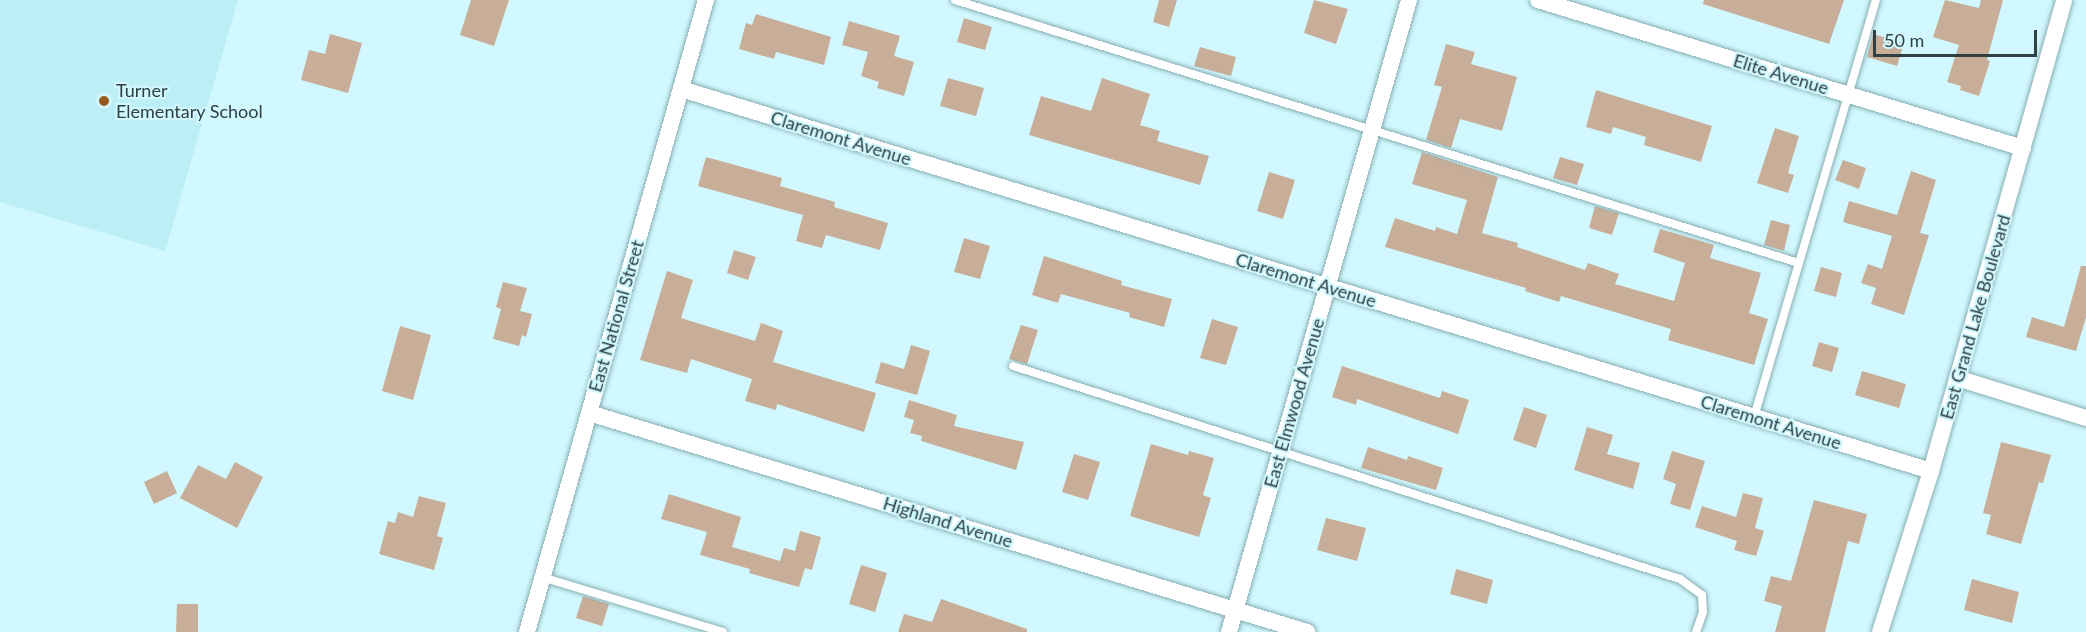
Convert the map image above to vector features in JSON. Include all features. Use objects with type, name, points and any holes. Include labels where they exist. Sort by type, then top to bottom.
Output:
[{"type":"street","name":"East National Street","points":[[527,632],[706,0]]},
{"type":"street","name":"East Elmwood Avenue","points":[[1229,632],[1409,0]]},
{"type":"street","name":"Elite Avenue","points":[[1539,0],[2023,148]]},
{"type":"street","name":"East Grand Lake Boulevard","points":[[1880,632],[1931,471],[2064,0]]},
{"type":"street","name":"Claremont Avenue","points":[[681,90],[1931,471]]},
{"type":"street","points":[[1957,378],[2086,418]]},
{"type":"street","name":"Highland Avenue","points":[[589,413],[1307,632]]},
{"type":"lane","points":[[955,0],[1799,263]]},
{"type":"lane","points":[[1754,417],[1876,0]]},
{"type":"lane","points":[[1013,366],[1680,579],[1702,595],[1703,612],[1696,632]]},
{"type":"lane","points":[[542,577],[723,632]]},
{"type":"shaded area","name":"Turner Elementary School","points":[[0,0],[238,0],[165,251],[0,202]]},
{"type":"building","points":[[471,0],[509,0],[494,46],[460,35]]},
{"type":"building","points":[[1159,0],[1177,0],[1169,27],[1153,22]]},
{"type":"building","points":[[1314,0],[1348,9],[1336,44],[1304,33]]},
{"type":"building","points":[[1704,0],[1844,0],[1829,44],[1703,4]]},
{"type":"building","points":[[1945,0],[1979,8],[1981,0],[2003,0],[1987,60],[1990,61],[1979,96],[1960,90],[1961,86],[1947,82],[1959,45],[1933,37]]},
{"type":"building","points":[[756,14],[831,37],[824,65],[776,52],[774,59],[739,49],[746,23],[752,25]]},
{"type":"building","points":[[964,18],[992,27],[985,50],[957,42]]},
{"type":"building","points":[[849,21],[900,36],[894,56],[914,62],[904,96],[877,88],[879,82],[861,76],[868,52],[842,45]]},
{"type":"building","points":[[330,34],[362,43],[348,93],[301,80],[309,50],[325,54]]},
{"type":"building","points":[[1873,34],[1904,43],[1897,66],[1867,57]]},
{"type":"building","points":[[1446,44],[1475,52],[1471,64],[1517,77],[1502,131],[1460,119],[1451,148],[1426,140],[1442,87],[1434,85]]},
{"type":"building","points":[[1200,47],[1236,57],[1231,76],[1194,66]]},
{"type":"building","points":[[948,78],[984,88],[976,116],[940,106]]},
{"type":"building","points":[[1102,78],[1150,94],[1140,125],[1160,131],[1157,141],[1209,156],[1200,185],[1029,135],[1041,96],[1091,111]]},
{"type":"building","points":[[1596,90],[1712,126],[1701,162],[1644,145],[1646,137],[1613,127],[1611,134],[1586,127]]},
{"type":"building","points":[[1775,128],[1799,136],[1788,173],[1794,175],[1788,193],[1757,183]]},
{"type":"building","points":[[1422,152],[1498,177],[1482,233],[1518,243],[1517,247],[1585,270],[1588,263],[1619,274],[1615,284],[1674,301],[1685,263],[1653,252],[1660,229],[1714,245],[1710,258],[1761,273],[1749,313],[1768,319],[1754,365],[1668,340],[1671,329],[1561,296],[1559,302],[1525,291],[1526,288],[1385,247],[1395,218],[1435,231],[1436,227],[1457,234],[1467,200],[1412,184]]},
{"type":"building","points":[[706,157],[782,178],[780,186],[835,202],[834,207],[888,223],[880,250],[826,235],[822,248],[796,241],[803,215],[698,186]]},
{"type":"building","points":[[1560,157],[1584,164],[1577,185],[1553,178]]},
{"type":"building","points":[[1843,160],[1866,168],[1859,189],[1835,180]]},
{"type":"building","points":[[1911,171],[1936,180],[1920,233],[1929,235],[1904,315],[1871,304],[1876,288],[1861,283],[1868,264],[1882,269],[1892,236],[1843,222],[1849,201],[1897,215]]},
{"type":"building","points":[[1269,172],[1295,180],[1283,219],[1257,211]]},
{"type":"building","points":[[1595,206],[1619,213],[1612,235],[1589,228]]},
{"type":"building","points":[[1771,220],[1790,225],[1784,251],[1764,245]]},
{"type":"building","points":[[964,238],[990,246],[980,279],[954,272]]},
{"type":"building","points":[[734,250],[756,257],[748,280],[727,273]]},
{"type":"building","points":[[1044,256],[1122,281],[1121,285],[1172,299],[1164,327],[1129,317],[1130,313],[1061,294],[1058,303],[1032,295]]},
{"type":"building","points":[[2081,266],[2086,266],[2086,317],[2076,351],[2026,337],[2032,317],[2064,327]]},
{"type":"building","points":[[1821,267],[1842,273],[1836,297],[1814,291]]},
{"type":"building","points":[[667,271],[693,280],[681,318],[755,341],[761,323],[783,331],[773,362],[876,393],[864,432],[777,404],[776,410],[745,401],[752,379],[691,359],[687,373],[640,360]]},
{"type":"building","points":[[503,282],[527,288],[520,311],[532,314],[526,337],[522,335],[519,346],[493,339],[501,309],[496,307]]},
{"type":"building","points":[[1212,319],[1238,327],[1226,365],[1200,358]]},
{"type":"building","points":[[1021,325],[1038,330],[1027,364],[1009,359]]},
{"type":"building","points":[[400,326],[431,335],[413,400],[382,391]]},
{"type":"building","points":[[1819,342],[1839,348],[1832,372],[1812,366]]},
{"type":"building","points":[[911,345],[930,351],[917,395],[875,383],[881,362],[904,369]]},
{"type":"building","points":[[1342,366],[1440,398],[1442,391],[1469,400],[1458,434],[1357,399],[1356,405],[1332,397]]},
{"type":"building","points":[[1862,371],[1906,384],[1899,408],[1855,395]]},
{"type":"building","points":[[909,400],[957,415],[954,426],[1024,442],[1016,470],[921,441],[922,436],[910,433],[914,420],[904,417]]},
{"type":"building","points":[[1524,407],[1547,415],[1536,448],[1513,440]]},
{"type":"building","points":[[1587,427],[1613,435],[1607,454],[1640,463],[1633,489],[1574,470]]},
{"type":"building","points":[[2001,442],[2051,455],[2043,483],[2039,482],[2021,544],[1986,534],[1991,515],[1983,513]]},
{"type":"building","points":[[1151,444],[1188,455],[1189,451],[1214,458],[1203,495],[1211,498],[1199,537],[1130,516]]},
{"type":"building","points":[[1368,447],[1407,460],[1408,456],[1443,468],[1436,490],[1361,468]]},
{"type":"building","points":[[1672,451],[1705,461],[1690,510],[1670,504],[1676,484],[1663,479]]},
{"type":"building","points":[[1074,454],[1100,462],[1088,500],[1062,492]]},
{"type":"building","points":[[235,462],[263,477],[237,528],[180,498],[198,465],[226,479]]},
{"type":"building","points":[[167,471],[177,493],[154,504],[144,482]]},
{"type":"building","points":[[1743,493],[1763,498],[1755,528],[1764,531],[1756,556],[1734,550],[1737,541],[1695,527],[1702,506],[1736,517]]},
{"type":"building","points":[[669,494],[741,517],[732,547],[780,561],[784,548],[795,551],[800,531],[821,537],[812,570],[805,568],[799,587],[749,573],[750,569],[700,555],[707,532],[661,519]]},
{"type":"building","points":[[419,496],[446,503],[437,536],[443,538],[434,570],[379,554],[388,521],[395,523],[398,512],[413,517]]},
{"type":"building","points":[[1814,500],[1867,514],[1859,544],[1848,541],[1825,632],[1775,632],[1782,606],[1764,601],[1771,576],[1791,581]]},
{"type":"building","points":[[1326,518],[1366,528],[1357,561],[1317,550]]},
{"type":"building","points":[[861,565],[887,573],[875,612],[849,604]]},
{"type":"building","points":[[1456,569],[1493,580],[1487,604],[1450,594]]},
{"type":"building","points":[[1972,579],[2019,592],[2012,623],[1964,610]]},
{"type":"building","points":[[583,596],[609,604],[602,626],[576,618]]},
{"type":"building","points":[[941,599],[1027,629],[1027,632],[898,632],[904,614],[932,622]]},
{"type":"building","points":[[177,604],[198,604],[198,632],[176,632]]},
{"type":"place","name":"Turner Elementary School","points":[[104,101]]}]
